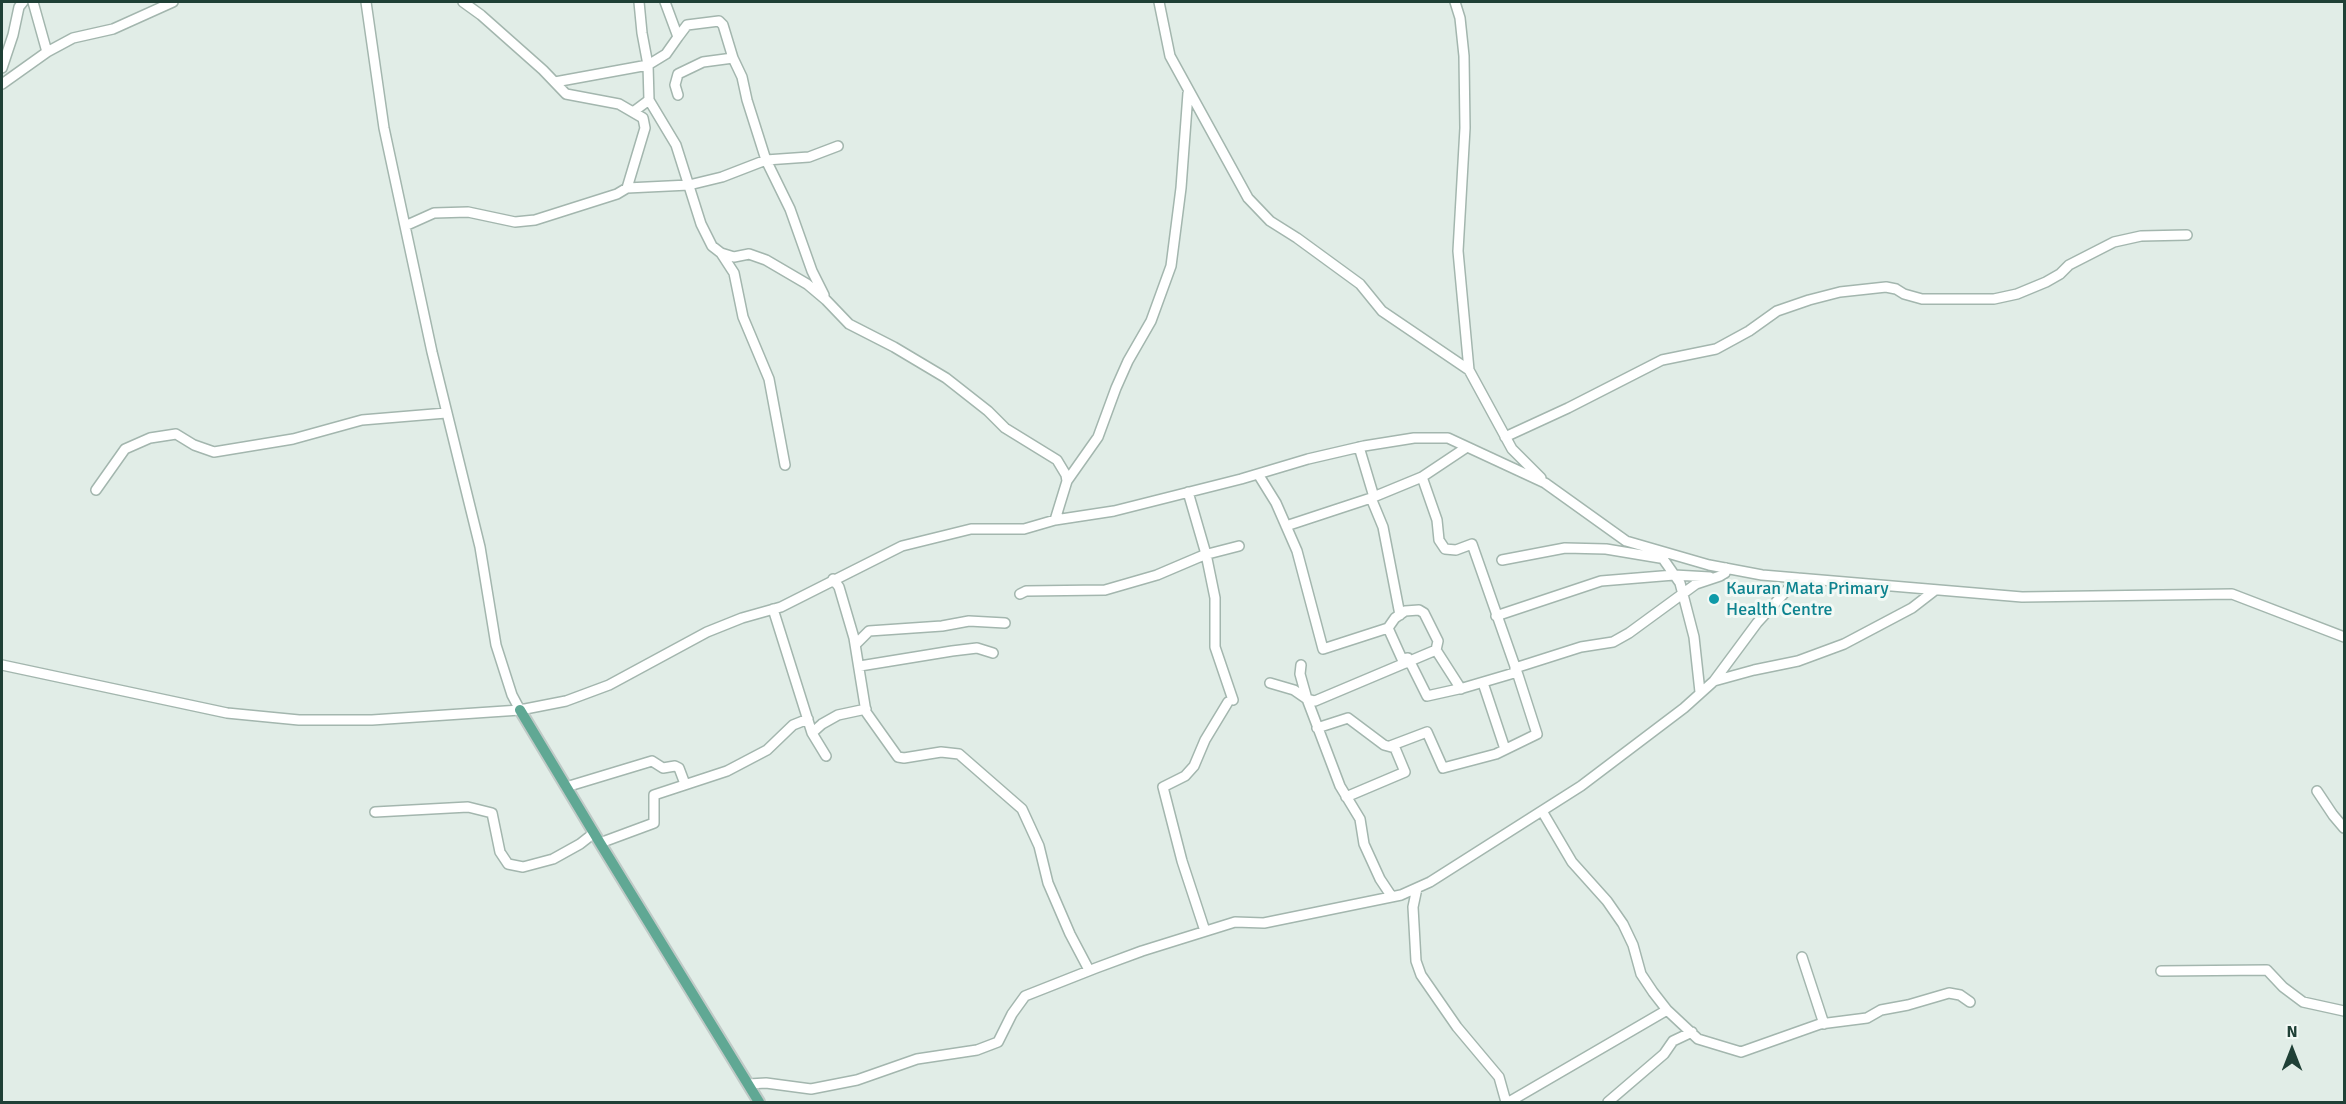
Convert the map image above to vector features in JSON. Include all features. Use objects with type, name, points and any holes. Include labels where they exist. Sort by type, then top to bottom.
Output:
[{"type":"main road","points":[[520,710],[759,1102]]},
{"type":"street","points":[[2,68],[13,34],[18,7],[23,2]]},
{"type":"street","points":[[33,2],[47,52]]},
{"type":"street","points":[[2,84],[47,52],[73,38],[113,29],[173,2]]},
{"type":"street","points":[[366,2],[384,128],[446,413],[480,548],[496,645],[512,695],[520,710]]},
{"type":"street","points":[[463,2],[481,15],[566,94],[619,104],[643,118],[645,128],[627,188]]},
{"type":"street","points":[[639,2],[648,65],[650,100],[676,145],[701,224],[712,246],[721,254],[734,273],[743,316],[769,379],[785,465]]},
{"type":"street","points":[[665,2],[678,37]]},
{"type":"street","points":[[1159,2],[1170,56],[1248,198],[1270,221],[1360,284],[1382,311],[1468,370]]},
{"type":"street","points":[[1455,2],[1460,18],[1464,56],[1465,128],[1458,252],[1468,370],[1512,449],[1545,483],[1626,542],[1661,555],[1683,593],[1694,637],[1700,692]]},
{"type":"street","points":[[555,82],[648,65],[666,54],[687,25],[718,21],[723,25],[742,77],[766,160],[790,209],[812,271],[826,300]]},
{"type":"street","points":[[678,95],[675,85],[678,74],[703,62],[734,58]]},
{"type":"street","points":[[1055,520],[1067,481],[1098,437],[1116,388],[1128,361],[1151,321],[1172,266],[1189,90]]},
{"type":"street","points":[[633,112],[650,100]]},
{"type":"street","points":[[405,226],[434,213],[468,212],[515,222],[535,220],[618,194],[627,188],[689,184],[722,177],[766,160],[809,157],[838,146]]},
{"type":"street","points":[[1505,437],[1662,360],[1716,349],[1749,331],[1777,311],[1809,300],[1840,292],[1886,287],[1896,288],[1904,294],[1922,299],[1994,299],[2017,294],[2046,282],[2061,274],[2069,265],[2114,242],[2141,236],[2187,235]]},
{"type":"street","points":[[721,254],[734,257],[749,254],[766,260],[807,284],[849,324],[946,378],[988,411],[1005,428],[1047,453],[1062,467],[1067,481]]},
{"type":"street","points":[[96,490],[125,449],[150,438],[176,434],[194,445],[214,452],[293,440],[362,420],[446,413]]},
{"type":"street","points":[[2,665],[227,712],[299,720],[372,720],[520,710],[566,701],[609,685],[707,632],[773,609],[902,546],[941,535],[971,529],[1024,529],[1055,520],[1114,511],[1308,459],[1359,447],[1414,438],[1448,438],[1545,483]]},
{"type":"street","points":[[1359,447],[1372,498],[1383,527],[1400,615]]},
{"type":"street","points":[[1286,526],[1372,498],[1422,477],[1467,447]]},
{"type":"street","points":[[1258,474],[1276,503],[1297,551],[1323,649],[1388,628],[1406,611],[1419,610],[1424,613],[1438,641],[1436,650],[1461,689]]},
{"type":"street","points":[[1390,746],[1427,732],[1443,768],[1496,754],[1537,734],[1472,544],[1456,550],[1445,549],[1439,540],[1437,520],[1422,477]]},
{"type":"street","points":[[1188,492],[1206,554],[1215,598],[1215,646],[1230,701],[1205,740],[1194,766],[1185,776],[1163,787],[1182,861],[1205,931]]},
{"type":"street","points":[[1020,594],[1026,591],[1105,590],[1157,575],[1206,554],[1239,546]]},
{"type":"street","points":[[1502,560],[1565,548],[1606,549],[1661,555],[1762,575],[1934,591],[2022,597],[2232,594],[2344,637]]},
{"type":"street","points":[[1388,628],[1402,659],[1410,660],[1427,696],[1483,683],[1581,647],[1613,642],[1696,584],[1725,573],[1726,568]]},
{"type":"street","points":[[1496,616],[1601,581],[1674,575],[1715,578]]},
{"type":"street","points":[[749,1084],[766,1083],[811,1089],[857,1080],[917,1059],[978,1050],[998,1042],[1012,1014],[1025,996],[1089,970],[1235,922],[1264,923],[1392,897],[1417,888],[1581,786],[1684,708],[1714,681],[1757,623],[1798,578]]},
{"type":"street","points":[[833,579],[839,587],[856,644],[866,712],[898,757],[940,752],[959,754],[1022,809],[1039,846],[1048,883],[1070,934],[1089,970]]},
{"type":"street","points":[[1714,681],[1798,661],[1844,644],[1912,608],[1934,591]]},
{"type":"street","points":[[773,609],[812,733],[826,756]]},
{"type":"street","points":[[856,644],[869,631],[942,626],[969,621],[1005,623]]},
{"type":"street","points":[[860,666],[977,648],[993,653]]},
{"type":"street","points":[[1270,683],[1294,690],[1307,699],[1315,701],[1436,650]]},
{"type":"street","points":[[1301,665],[1300,674],[1317,728],[1346,797],[1360,819],[1364,844],[1376,871],[1392,897]]},
{"type":"street","points":[[1483,683],[1505,749]]},
{"type":"street","points":[[812,733],[838,715],[866,709]]},
{"type":"street","points":[[1317,728],[1348,718],[1383,745],[1395,748],[1405,772],[1346,797]]},
{"type":"street","points":[[375,812],[468,807],[492,813],[500,852],[508,864],[523,867],[553,859],[580,844],[597,838],[654,823],[654,795],[728,771],[767,750],[793,725],[808,719]]},
{"type":"street","points":[[566,787],[652,761],[663,768],[675,766],[679,768],[685,784]]},
{"type":"street","points":[[2317,791],[2344,828]]},
{"type":"street","points":[[1542,812],[1572,862],[1607,901],[1623,924],[1633,945],[1641,974],[1667,1010],[1698,1039],[1740,1052],[1824,1024],[1867,1018],[1881,1010],[1948,993],[1960,995],[1970,1002]]},
{"type":"street","points":[[1417,888],[1413,907],[1416,961],[1421,975],[1457,1027],[1499,1077],[1508,1102],[1667,1010]]},
{"type":"street","points":[[1802,957],[1824,1024]]},
{"type":"street","points":[[2161,971],[2267,970],[2283,987],[2303,1002],[2344,1011]]},
{"type":"street","points":[[1608,1102],[1664,1054],[1673,1041],[1692,1032]]},
{"type":"place","name":"Kauran Mata Primary Health Centre","points":[[1714,599]]}]
